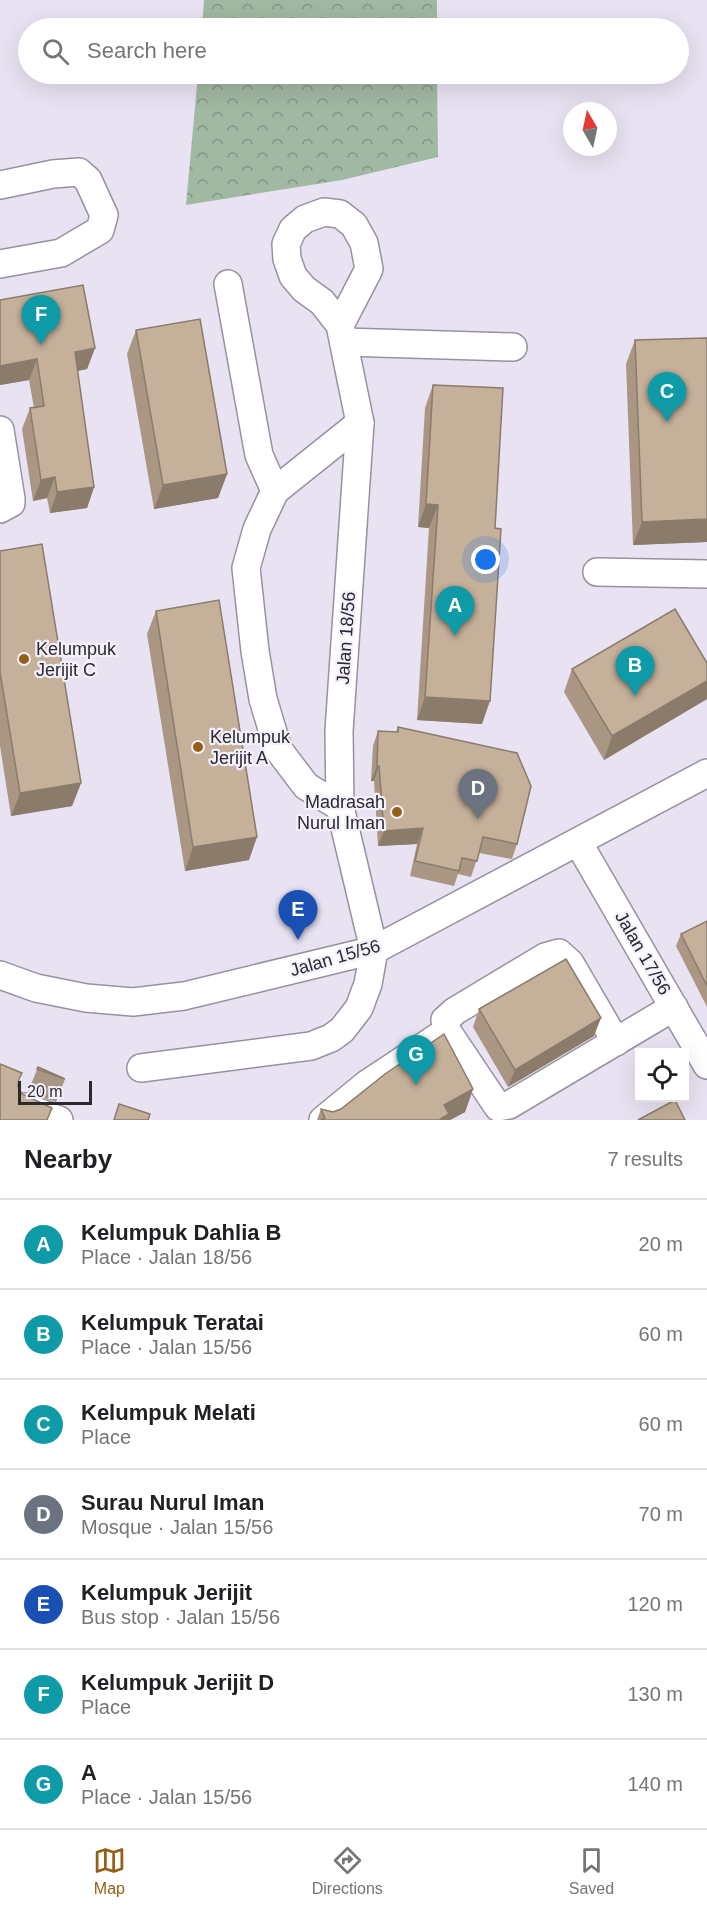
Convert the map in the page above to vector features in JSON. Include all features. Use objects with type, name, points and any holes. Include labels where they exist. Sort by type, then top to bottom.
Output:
[{"type":"street","points":[[0,185],[53,174],[79,172],[88,180],[104,215],[100,230],[61,253],[0,264]]},
{"type":"street","points":[[228,284],[259,455],[275,491]]},
{"type":"street","name":"Jalan 18/56","points":[[374,950],[340,807],[339,731],[360,423],[342,334],[513,347]]},
{"type":"street","points":[[340,807],[306,786],[278,749],[263,699],[246,568],[257,529],[275,491],[360,423]]},
{"type":"street","points":[[0,430],[11,499],[11,503],[0,509]]},
{"type":"street","points":[[597,572],[707,574]]},
{"type":"street","name":"Jalan 15/56","points":[[0,975],[36,988],[76,996],[133,1002],[183,996],[374,950],[707,773]]},
{"type":"street","name":"Jalan 17/56","points":[[578,842],[707,1065]]},
{"type":"street","points":[[141,1068],[311,1046],[331,1038],[342,1030],[359,1008],[368,984],[374,950]]},
{"type":"street","points":[[616,1042],[570,963],[559,953],[545,957],[455,1011],[445,1020],[447,1031],[498,1107],[509,1105],[616,1042],[674,1007]]},
{"type":"street","points":[[322,1120],[367,1084],[447,1031]]},
{"type":"street","points":[[25,1107],[59,1120]]},
{"type":"green space","points":[[204,0],[437,0],[437,18],[203,18]]},
{"type":"green space","points":[[197,84],[437,84],[438,157],[342,180],[186,205]]},
{"type":"building","points":[[83,285],[95,348],[75,352],[94,487],[57,492],[55,477],[41,480],[30,408],[44,406],[37,359],[0,366],[0,300]]},
{"type":"building","points":[[200,319],[227,474],[163,485],[136,330]]},
{"type":"building","points":[[707,338],[707,519],[642,522],[635,340]]},
{"type":"building","points":[[433,385],[503,388],[495,528],[501,529],[490,701],[425,697],[438,505],[426,504]]},
{"type":"building","name":"Kelumpuk Jerijit C","points":[[42,544],[81,783],[20,793],[0,672],[0,551]]},
{"type":"building","name":"Kelumpuk Jerijit A","points":[[219,600],[257,837],[193,847],[156,611]]},
{"type":"building","points":[[675,609],[707,663],[707,681],[612,736],[572,669]]},
{"type":"building","points":[[398,727],[517,753],[531,786],[517,844],[483,837],[477,861],[462,858],[459,871],[415,861],[423,828],[384,831],[379,766],[377,766],[378,731],[398,732]]},
{"type":"building","points":[[707,921],[707,986],[681,934]]},
{"type":"building","points":[[566,959],[601,1018],[515,1070],[479,1009]]},
{"type":"building","points":[[444,1034],[473,1089],[444,1105],[449,1114],[439,1120],[321,1120],[325,1118],[321,1109],[333,1112],[341,1109],[385,1074]]},
{"type":"building","points":[[0,1064],[22,1073],[18,1086],[22,1094],[52,1108],[47,1120],[0,1120]]},
{"type":"building","points":[[38,1067],[65,1079],[37,1069]]},
{"type":"building","points":[[671,1102],[676,1102],[685,1120],[638,1120]]},
{"type":"building","points":[[119,1104],[150,1114],[148,1120],[114,1120]]},
{"type":"place","name":"Kelumpuk Jerijit D","points":[[41,345]]},
{"type":"place","name":"Kelumpuk Melati","points":[[667,422]]},
{"type":"place","name":"Kelumpuk Dahlia B","points":[[455,636]]},
{"type":"place","name":"Kelumpuk Jerijit C","points":[[24,659]]},
{"type":"place","name":"Kelumpuk Teratai","points":[[635,696]]},
{"type":"place","name":"Kelumpuk Jerijit A","points":[[198,747]]},
{"type":"place","name":"Madrasah Nurul Iman","points":[[397,812]]},
{"type":"place","name":"Surau Nurul Iman","points":[[478,819]]},
{"type":"place","name":"Kelumpuk Jerijit","points":[[298,940]]},
{"type":"place","name":"A","points":[[416,1085]]}]
